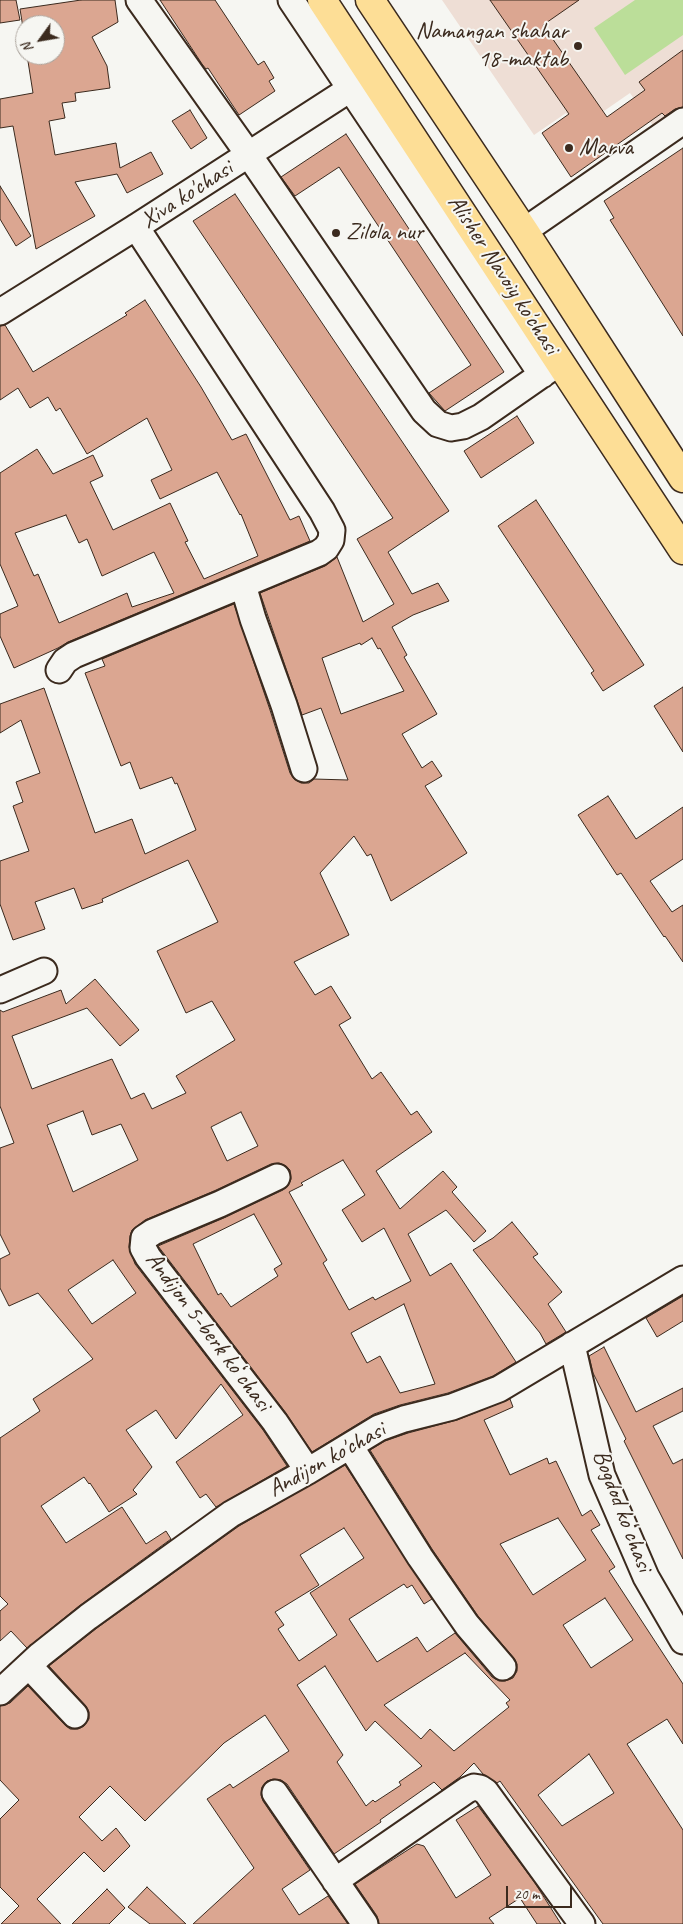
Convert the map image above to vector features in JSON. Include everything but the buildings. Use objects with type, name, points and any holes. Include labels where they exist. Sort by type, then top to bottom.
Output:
[{"type":"main road","name":"Alisher Navoiy ko'chasi","points":[[322,0],[372,75],[551,368],[683,550]]},
{"type":"main road","name":"Alisher Navoiy ko'chasi","points":[[370,0],[524,230],[683,478]]},
{"type":"street","points":[[139,0],[249,155],[424,411],[438,424],[450,428],[462,426],[481,417],[551,368],[350,89],[291,0]]},
{"type":"street","name":"Xiva ko'chasi","points":[[0,312],[372,75]]},
{"type":"street","points":[[524,230],[683,121]]},
{"type":"street","points":[[59,670],[64,660],[74,655],[318,553],[326,548],[331,540],[332,530],[322,511],[136,227]]},
{"type":"street","points":[[243,585],[304,769]]},
{"type":"street","points":[[0,990],[44,972]]},
{"type":"street","name":"Аndijon 5-berk koʻchasi","points":[[277,1177],[220,1204],[153,1232],[144,1238],[144,1248],[148,1258],[275,1422],[308,1471]]},
{"type":"street","name":"Andijon ko'chasi","points":[[0,1692],[28,1666],[88,1617],[192,1540],[231,1514],[308,1471],[379,1428],[404,1419],[452,1407],[499,1389],[683,1279]]},
{"type":"street","name":"Bogdod koʻchasi","points":[[572,1345],[602,1475],[646,1577],[683,1641]]},
{"type":"street","points":[[350,1446],[420,1557],[467,1625],[503,1667]]},
{"type":"street","points":[[28,1666],[76,1715]]},
{"type":"street","points":[[335,1881],[467,1790],[474,1787],[480,1788],[486,1792],[582,1924]]},
{"type":"street","points":[[275,1793],[365,1924]]},
{"type":"shaded area","name":"Namangan shahar 18-maktab","points":[[442,0],[683,0],[683,111],[656,130],[630,93],[578,129],[566,113],[534,135]]},
{"type":"green space","points":[[635,0],[683,0],[683,35],[625,75],[594,28]]},
{"type":"place","name":"Namangan shahar 18-maktab","points":[[578,46]]},
{"type":"place","name":"Marva","points":[[569,148]]},
{"type":"place","name":"Zilola nur","points":[[336,233]]}]
